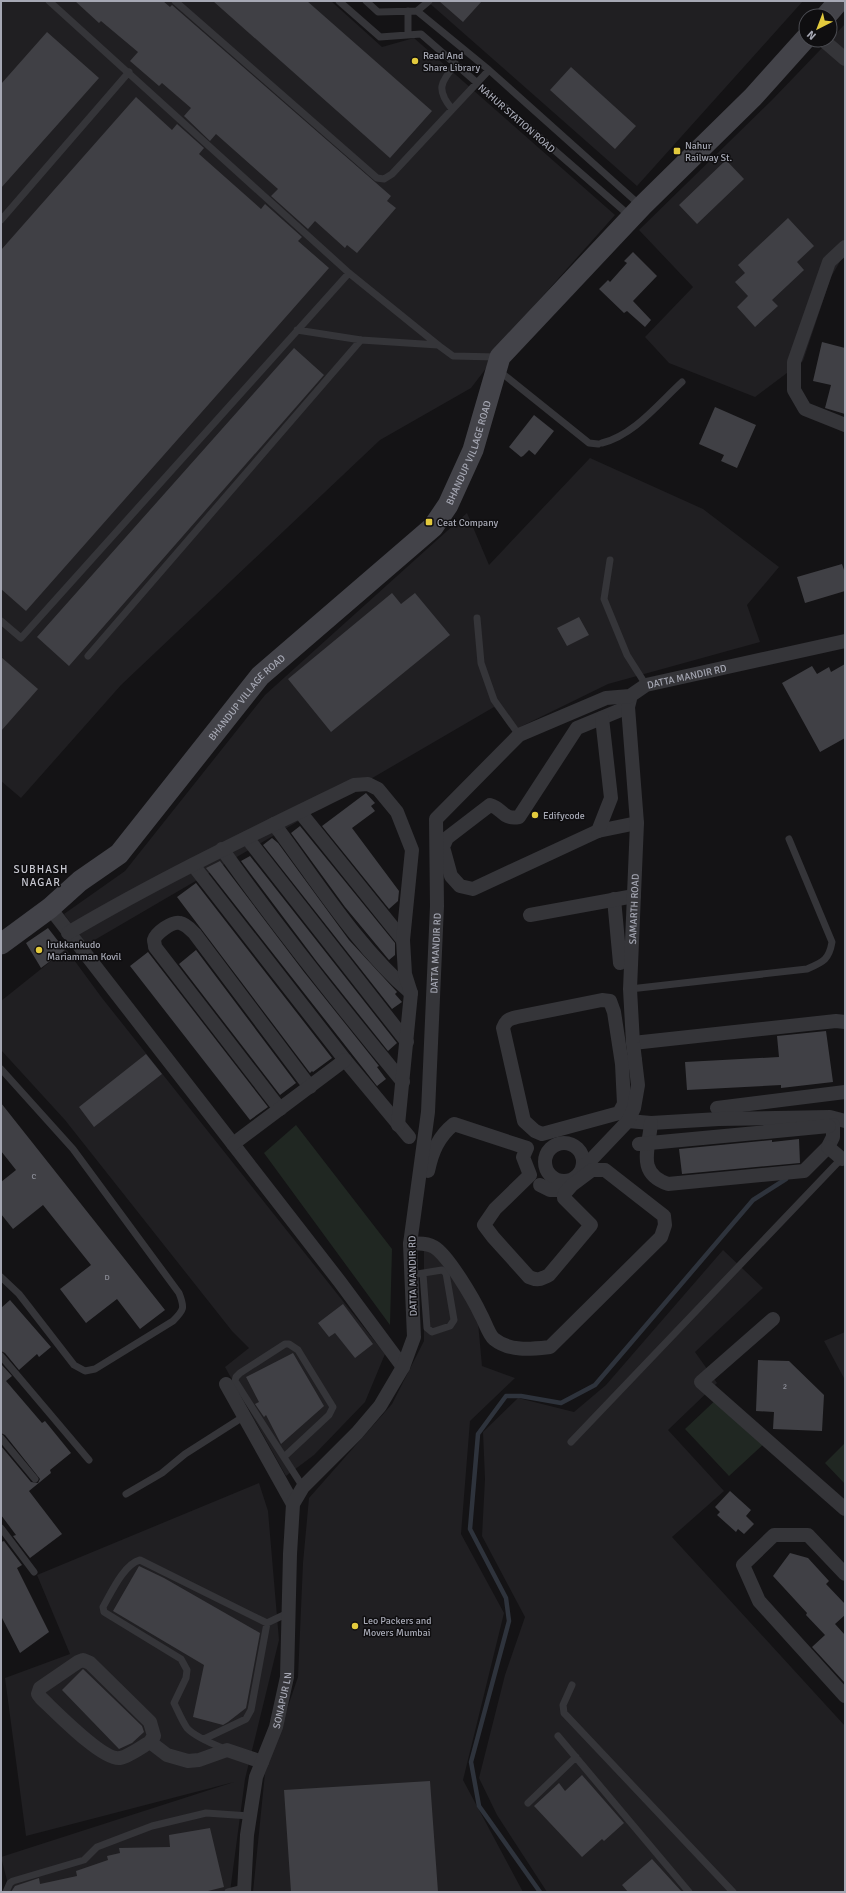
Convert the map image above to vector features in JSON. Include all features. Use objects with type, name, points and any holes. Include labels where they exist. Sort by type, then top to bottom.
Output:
[{"type":"street","name":"BHANDUP VILLAGE ROAD","points":[[1,944],[50,908],[80,881],[119,854],[260,676],[433,527],[448,505],[473,450],[498,363],[636,212],[753,97],[798,47]]},
{"type":"street","points":[[832,48],[845,59]]},
{"type":"street","points":[[845,247],[829,262],[794,362],[794,390],[805,409],[845,425]]},
{"type":"street","name":"DATTA MANDIR RD","points":[[293,1504],[303,1487],[357,1433],[380,1406],[403,1368],[414,1337],[417,1275],[415,1240],[428,1112],[437,906],[436,819],[519,735],[606,698],[629,702],[646,685],[845,641]]},
{"type":"street","points":[[629,702],[602,718],[577,728],[572,732],[519,817],[512,818],[504,816],[497,806],[490,805],[447,838],[443,847],[451,876],[460,886],[473,889],[598,831],[637,823]]},
{"type":"street","name":"SAMARTH ROAD","points":[[628,1121],[634,1108],[638,1085],[629,1062],[633,1043],[625,973],[634,896],[637,823],[629,702]]},
{"type":"street","points":[[598,831],[611,798],[602,718]]},
{"type":"street","points":[[68,933],[122,901],[222,849],[354,786],[368,784],[378,790],[397,812],[412,850],[403,940],[405,974],[411,993],[398,1124]]},
{"type":"street","points":[[300,812],[403,940]]},
{"type":"street","points":[[274,824],[367,948],[389,974],[411,993]]},
{"type":"street","points":[[247,838],[407,1042]]},
{"type":"street","points":[[222,849],[250,888],[349,1016],[403,1082]]},
{"type":"street","points":[[193,865],[345,1060],[410,1137]]},
{"type":"street","points":[[530,915],[634,896]]},
{"type":"street","points":[[614,899],[625,973]]},
{"type":"street","points":[[50,908],[340,1282],[403,1368]]},
{"type":"street","points":[[280,1109],[155,947],[154,940],[158,934],[173,923],[180,923],[188,926],[195,934],[310,1087]]},
{"type":"street","points":[[602,1000],[610,1001],[629,1062],[624,1104],[619,1113],[542,1134],[535,1131],[524,1121],[503,1028],[509,1019],[602,1000]]},
{"type":"street","points":[[633,1043],[836,1020],[845,1022]]},
{"type":"street","points":[[233,1144],[345,1060]]},
{"type":"street","points":[[587,1166],[605,1170],[664,1216],[665,1225],[661,1237],[550,1347],[532,1349],[515,1348],[494,1339],[479,1309],[447,1259],[435,1248],[415,1240],[431,1155],[442,1133],[454,1124],[527,1148],[523,1158],[530,1175],[495,1209],[484,1225],[529,1277],[535,1280],[540,1280],[549,1275],[591,1225],[564,1198],[567,1190],[587,1166],[628,1121],[652,1123],[718,1114],[845,1092]]},
{"type":"street","points":[[718,1114],[830,1117],[842,1121]]},
{"type":"street","points":[[718,1114],[720,1136]]},
{"type":"street","points":[[652,1123],[644,1143],[645,1162],[651,1175],[658,1181],[668,1184],[804,1171],[828,1147],[842,1121]]},
{"type":"street","points":[[644,1143],[720,1136],[842,1121]]},
{"type":"street","points":[[566,1143],[572,1145],[581,1153],[587,1166],[576,1176],[565,1181],[559,1181],[548,1174],[545,1162],[549,1150],[559,1144],[566,1143]]},
{"type":"street","points":[[828,1147],[843,1157]]},
{"type":"street","points":[[524,1160],[545,1162]]},
{"type":"street","points":[[540,1185],[550,1190],[567,1190]]},
{"type":"street","points":[[773,1319],[701,1382],[845,1509]]},
{"type":"street","points":[[226,1384],[243,1417],[293,1504]]},
{"type":"street","name":"SONAPUR LN","points":[[244,1890],[247,1835],[256,1777],[276,1727],[287,1677],[290,1554],[293,1504]]},
{"type":"street","points":[[845,1574],[808,1535],[774,1535],[743,1565],[759,1601],[845,1696]]},
{"type":"street","points":[[83,1660],[90,1663],[150,1722],[154,1736],[150,1742],[120,1758],[103,1754],[41,1698],[38,1694],[40,1688],[78,1662],[83,1660]]},
{"type":"street","points":[[150,1742],[167,1755],[188,1761],[199,1760],[227,1750],[262,1762]]},
{"type":"lane","points":[[49,1],[349,273],[453,356],[498,363],[589,443],[611,441],[628,431],[682,382]]},
{"type":"lane","points":[[174,1],[377,178],[384,179],[392,174],[489,70]]},
{"type":"lane","name":"NAHUR STATION ROAD","points":[[339,1],[380,37],[421,34],[477,83],[636,212]]},
{"type":"lane","points":[[366,1],[378,12],[417,11],[429,1]]},
{"type":"lane","points":[[408,11],[408,35]]},
{"type":"lane","name":"NAHUR STATION ROAD","points":[[417,11],[489,70],[636,212]]},
{"type":"lane","points":[[452,109],[441,93],[442,82],[456,64]]},
{"type":"lane","points":[[1,220],[129,72]]},
{"type":"lane","points":[[1,620],[21,638],[349,273]]},
{"type":"lane","points":[[297,330],[361,340],[438,345]]},
{"type":"lane","points":[[88,656],[361,340]]},
{"type":"lane","points":[[610,560],[604,599],[627,655],[646,685]]},
{"type":"lane","points":[[477,618],[481,663],[494,700],[519,735]]},
{"type":"lane","points":[[625,973],[807,969],[824,961],[830,953],[832,942],[788,839]]},
{"type":"lane","points":[[1,1069],[73,1149],[179,1293],[184,1304],[182,1312],[173,1321],[94,1369],[85,1371],[74,1365],[19,1294],[1,1277]]},
{"type":"lane","points":[[571,1442],[843,1157]]},
{"type":"lane","points":[[442,1270],[446,1274],[454,1320],[450,1326],[432,1332],[427,1328],[417,1275],[442,1270]]},
{"type":"lane","points":[[284,1457],[329,1415],[333,1406],[298,1350],[289,1344],[285,1344],[240,1373],[236,1377],[235,1381],[303,1487]]},
{"type":"lane","points":[[1,1356],[89,1460]]},
{"type":"lane","points":[[126,1494],[162,1474],[185,1454],[243,1417]]},
{"type":"lane","points":[[1,1438],[35,1479]]},
{"type":"lane","points":[[1,1528],[34,1572]]},
{"type":"lane","points":[[227,1750],[204,1739],[188,1729],[174,1703],[186,1678],[187,1670],[181,1659],[107,1615],[104,1612],[103,1607],[128,1568],[134,1562],[140,1560],[267,1623]]},
{"type":"lane","points":[[267,1623],[288,1613]]},
{"type":"lane","points":[[204,1739],[246,1719],[267,1623]]},
{"type":"lane","points":[[572,1684],[563,1705],[564,1713],[733,1892]]},
{"type":"lane","points":[[558,1736],[689,1892]]},
{"type":"lane","points":[[528,1803],[576,1757]]},
{"type":"lane","points":[[6,1892],[10,1883],[13,1881],[84,1860],[97,1847],[152,1826],[206,1813],[250,1816]]},
{"type":"lane","points":[[228,1892],[244,1890]]},
{"type":"shaded area","points":[[1,1],[331,1],[382,47],[414,38],[615,215],[533,307],[471,388],[380,440],[121,685],[21,798],[1,781]]},
{"type":"shaded area","points":[[427,1],[803,1],[637,186]]},
{"type":"shaded area","points":[[845,24],[845,253],[831,277],[803,361],[755,397],[669,363],[645,337],[693,287],[639,230],[772,100],[822,48],[838,48],[838,31]]},
{"type":"shaded area","points":[[590,458],[703,509],[779,567],[747,605],[760,642],[608,684],[514,730],[494,707],[86,945],[64,914],[125,871],[265,695],[467,513],[489,565]]},
{"type":"shaded area","points":[[66,949],[102,998],[385,1354],[365,1402],[314,1455],[286,1476],[225,1367],[249,1348],[232,1331],[65,1120],[1,1050],[1,1001]]},
{"type":"shaded area","points":[[296,1125],[392,1249],[390,1325],[264,1153]]},
{"type":"shaded area","points":[[424,1250],[438,1253],[477,1311],[482,1366],[515,1378],[470,1421],[461,1534],[504,1613],[463,1780],[523,1892],[253,1892],[265,1773],[298,1677],[303,1563],[309,1498],[392,1404],[424,1341]]},
{"type":"shaded area","points":[[723,1250],[763,1288],[695,1352],[717,1383],[668,1430],[724,1491],[672,1537],[845,1726],[845,1892],[547,1892],[497,1815],[479,1778],[505,1675],[525,1617],[482,1536],[485,1479],[483,1432],[518,1398],[574,1412],[606,1385]]},
{"type":"shaded area","points":[[845,1332],[845,1380],[824,1341]]},
{"type":"shaded area","points":[[721,1395],[766,1442],[729,1476],[685,1429]]},
{"type":"shaded area","points":[[845,1443],[845,1484],[825,1463]]},
{"type":"shaded area","points":[[259,1483],[268,1511],[279,1640],[245,1779],[230,1892],[10,1892],[1,1857],[234,1782],[26,1836],[5,1678],[70,1654],[37,1575]]},
{"type":"building","points":[[75,1],[163,1],[170,7],[172,5],[391,196],[387,201],[396,208],[357,253],[347,245],[345,248],[315,221],[308,229],[271,196],[278,189],[216,134],[210,141],[184,116],[191,108],[162,83],[159,86],[130,61],[138,52],[101,21],[99,23]]},
{"type":"building","points":[[213,1],[307,1],[432,111],[390,158]]},
{"type":"building","points":[[439,1],[482,1],[463,22]]},
{"type":"building","points":[[47,32],[99,78],[1,188],[1,84]]},
{"type":"building","points":[[571,67],[636,126],[615,149],[550,90]]},
{"type":"building","points":[[136,97],[172,130],[177,124],[204,148],[199,154],[261,209],[265,204],[302,237],[298,241],[329,268],[26,611],[1,589],[1,250]]},
{"type":"building","points":[[726,160],[744,179],[697,224],[679,205]]},
{"type":"building","points":[[788,218],[814,246],[797,262],[804,270],[772,300],[778,306],[755,327],[737,307],[748,296],[735,282],[745,273],[738,265]]},
{"type":"building","points":[[633,252],[657,276],[633,301],[651,320],[645,327],[627,311],[624,313],[599,289],[608,280],[610,282],[627,263],[624,261]]},
{"type":"building","points":[[822,342],[845,348],[845,414],[825,408],[831,385],[813,381]]},
{"type":"building","points":[[294,348],[324,375],[69,666],[37,637]]},
{"type":"building","points":[[715,407],[756,425],[737,468],[721,461],[724,455],[699,444]]},
{"type":"building","points":[[534,415],[554,431],[535,455],[529,450],[521,457],[509,447]]},
{"type":"building","points":[[842,564],[845,573],[845,591],[805,603],[797,577]]},
{"type":"building","points":[[392,593],[401,604],[415,593],[450,635],[331,732],[288,679]]},
{"type":"building","points":[[579,617],[589,635],[567,646],[557,628]]},
{"type":"building","points":[[1,657],[38,689],[1,731]]},
{"type":"building","points":[[845,664],[845,738],[820,752],[782,683],[812,666],[817,674],[829,667],[831,672]]},
{"type":"building","points":[[366,793],[375,803],[371,806],[375,811],[352,828],[399,891],[398,901],[389,909],[322,826]]},
{"type":"building","points":[[300,826],[395,943],[395,955],[389,960],[345,907],[291,833]]},
{"type":"building","points":[[272,838],[278,843],[349,940],[397,992],[395,994],[402,1002],[392,1009],[263,845]]},
{"type":"building","points":[[250,856],[397,1043],[388,1051],[317,962],[241,861]]},
{"type":"building","points":[[220,861],[304,972],[379,1066],[377,1067],[386,1079],[377,1086],[206,868]]},
{"type":"building","points":[[196,883],[332,1058],[313,1072],[312,1071],[310,1073],[177,897]]},
{"type":"building","points":[[48,928],[65,950],[41,968],[26,943]]},
{"type":"building","points":[[196,950],[296,1083],[280,1095],[179,964]]},
{"type":"building","points":[[148,952],[268,1107],[250,1120],[130,966]]},
{"type":"building","points":[[826,1031],[833,1082],[781,1088],[781,1085],[687,1090],[685,1062],[779,1057],[777,1036]]},
{"type":"building","points":[[146,1054],[162,1074],[94,1127],[79,1107]]},
{"type":"building","points":[[1,1103],[165,1310],[140,1329],[117,1299],[86,1323],[60,1289],[91,1265],[43,1205],[13,1229],[1,1214],[1,1182],[16,1170],[1,1151]]},
{"type":"building","points":[[799,1139],[800,1163],[682,1174],[679,1149],[772,1140],[772,1142]]},
{"type":"building","points":[[10,1300],[51,1347],[39,1357],[37,1354],[19,1370],[5,1353],[1,1351],[1,1308]]},
{"type":"building","points":[[343,1304],[373,1344],[355,1358],[335,1333],[329,1337],[318,1323]]},
{"type":"building","points":[[293,1353],[324,1406],[281,1444],[266,1415],[264,1417],[255,1404],[259,1402],[246,1377]]},
{"type":"building","points":[[758,1360],[789,1361],[824,1395],[822,1431],[773,1429],[774,1412],[756,1411]]},
{"type":"building","points":[[1,1364],[12,1376],[6,1381],[42,1423],[45,1421],[71,1453],[50,1470],[51,1473],[29,1491],[62,1534],[30,1558],[13,1536],[16,1535],[1,1515],[1,1446],[31,1482],[38,1483],[40,1479],[5,1435],[1,1433]]},
{"type":"building","points":[[730,1491],[751,1510],[746,1516],[754,1524],[744,1534],[738,1529],[736,1532],[717,1515],[720,1512],[715,1507]]},
{"type":"building","points":[[4,1541],[22,1565],[17,1568],[49,1632],[20,1653],[1,1616],[1,1542]]},
{"type":"building","points":[[790,1553],[808,1558],[829,1581],[826,1584],[845,1604],[845,1615],[835,1624],[845,1635],[845,1683],[812,1647],[825,1635],[773,1576]]},
{"type":"building","points":[[139,1566],[164,1578],[260,1633],[246,1708],[223,1725],[193,1717],[204,1665],[113,1611]]},
{"type":"building","points":[[83,1669],[142,1726],[144,1732],[132,1743],[119,1749],[62,1690]]},
{"type":"building","points":[[582,1775],[624,1823],[604,1841],[602,1839],[582,1857],[534,1806],[559,1783],[565,1791]]},
{"type":"building","points":[[430,1781],[438,1892],[291,1892],[284,1790]]},
{"type":"building","points":[[210,1828],[224,1887],[204,1892],[11,1892],[15,1886],[39,1878],[40,1884],[77,1876],[76,1871],[108,1860],[107,1856],[120,1853],[119,1848],[170,1847],[169,1835]]},
{"type":"building","points":[[652,1859],[682,1892],[628,1892],[622,1885]]},
{"type":"waterway","points":[[540,1892],[479,1806],[471,1762],[509,1621],[506,1598],[470,1529],[478,1434],[506,1396],[521,1396],[561,1403],[595,1385],[753,1200],[786,1179]]},
{"type":"place","name":"Read And Share Library","points":[[415,61]]},
{"type":"place","name":"Nahur Railway St.","points":[[677,151]]},
{"type":"place","name":"Ceat Company","points":[[429,522]]},
{"type":"place","name":"Edifycode","points":[[535,815]]},
{"type":"place","name":"Irukkankudo Mariamman Kovil","points":[[39,950]]},
{"type":"place","name":"Leo Packers and Movers Mumbai","points":[[355,1626]]},
{"type":"district","name":"SUBHASH NAGAR","points":[[41,875]]}]
